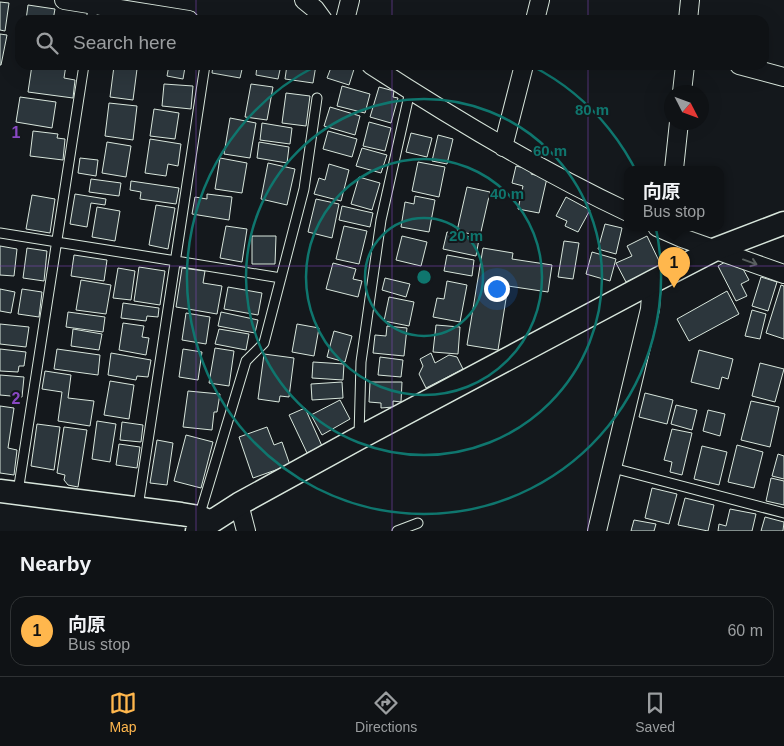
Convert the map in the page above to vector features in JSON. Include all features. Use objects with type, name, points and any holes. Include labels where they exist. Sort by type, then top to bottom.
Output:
[{"type":"street","points":[[64,0],[92,12],[128,15]]},
{"type":"street","points":[[304,0],[319,15]]},
{"type":"street","points":[[346,15],[350,0]]},
{"type":"street","points":[[536,15],[540,0]]},
{"type":"street","points":[[688,15],[690,0]]},
{"type":"street","points":[[378,70],[503,147],[624,210]]},
{"type":"street","points":[[503,147],[523,70]]},
{"type":"street","points":[[683,85],[684,70]]},
{"type":"street","points":[[758,70],[784,77]]},
{"type":"street","points":[[674,166],[678,130]]},
{"type":"street","points":[[9,492],[138,508],[202,523],[716,249],[784,223]]},
{"type":"street","points":[[670,231],[682,238],[784,274]]},
{"type":"street","points":[[597,531],[650,309],[652,282]]},
{"type":"street","points":[[240,504],[246,531]]},
{"type":"lane","points":[[9,492],[57,242],[83,70]]},
{"type":"lane","points":[[138,508],[204,70]]},
{"type":"lane","points":[[359,438],[361,362],[381,220],[410,91]]},
{"type":"lane","points":[[202,523],[246,361],[264,344],[304,189],[316,98]]},
{"type":"lane","points":[[0,233],[281,278]]},
{"type":"lane","points":[[613,468],[784,512]]},
{"type":"lane","points":[[397,531],[418,523]]},
{"type":"building","points":[[0,2],[9,3],[5,31],[0,30]]},
{"type":"building","points":[[28,5],[55,9],[54,15],[27,15]]},
{"type":"building","points":[[0,34],[7,35],[1,65],[0,65]]},
{"type":"building","points":[[31,70],[65,70],[64,78],[75,80],[73,98],[28,92]]},
{"type":"building","points":[[113,70],[137,70],[133,100],[110,97]]},
{"type":"building","points":[[168,70],[184,70],[183,79],[167,76]]},
{"type":"building","points":[[212,70],[242,70],[240,78],[212,73]]},
{"type":"building","points":[[256,70],[280,70],[278,79],[256,75]]},
{"type":"building","points":[[286,70],[315,70],[313,83],[285,79]]},
{"type":"building","points":[[330,70],[354,70],[349,85],[327,78]]},
{"type":"building","points":[[164,84],[193,86],[191,109],[162,106]]},
{"type":"building","points":[[251,84],[273,87],[267,120],[245,117]]},
{"type":"building","points":[[342,86],[370,94],[365,113],[337,106]]},
{"type":"building","points":[[379,87],[394,91],[393,97],[398,98],[391,123],[370,117]]},
{"type":"building","points":[[286,93],[310,96],[306,126],[282,123]]},
{"type":"building","points":[[20,97],[56,102],[52,128],[16,122]]},
{"type":"building","points":[[109,103],[137,106],[133,140],[105,136]]},
{"type":"building","points":[[330,107],[360,116],[355,135],[324,126]]},
{"type":"building","points":[[154,109],[179,113],[175,139],[150,136]]},
{"type":"building","points":[[230,118],[256,123],[250,158],[224,154]]},
{"type":"building","points":[[369,122],[391,128],[385,151],[363,146]]},
{"type":"building","points":[[262,123],[292,128],[290,144],[260,140]]},
{"type":"building","points":[[33,131],[58,134],[57,138],[65,139],[63,160],[30,156]]},
{"type":"building","points":[[328,131],[357,139],[352,157],[323,149]]},
{"type":"building","points":[[411,133],[432,138],[427,157],[406,152]]},
{"type":"building","points":[[438,135],[453,139],[447,164],[432,161]]},
{"type":"building","points":[[150,139],[181,144],[178,166],[168,164],[166,176],[145,173]]},
{"type":"building","points":[[107,142],[131,146],[126,177],[102,173]]},
{"type":"building","points":[[259,142],[289,147],[287,163],[257,158]]},
{"type":"building","points":[[362,148],[387,155],[381,173],[356,166]]},
{"type":"building","points":[[80,158],[98,160],[96,176],[78,173]]},
{"type":"building","points":[[220,158],[247,163],[242,193],[215,189]]},
{"type":"building","points":[[418,162],[445,167],[439,197],[412,191]]},
{"type":"building","points":[[268,163],[295,169],[287,205],[261,199]]},
{"type":"building","points":[[329,164],[349,170],[341,201],[314,194],[319,178],[325,180]]},
{"type":"building","points":[[516,166],[532,170],[531,174],[547,178],[539,213],[518,209],[523,186],[512,183]]},
{"type":"building","points":[[359,177],[380,183],[372,210],[351,204]]},
{"type":"building","points":[[91,179],[121,183],[119,196],[89,192]]},
{"type":"building","points":[[131,181],[179,188],[176,204],[140,199],[141,192],[130,190]]},
{"type":"building","points":[[467,187],[490,192],[480,236],[457,231]]},
{"type":"building","points":[[75,194],[106,199],[105,205],[91,203],[87,227],[70,224]]},
{"type":"building","points":[[207,194],[232,197],[229,220],[192,214],[195,197],[207,199]]},
{"type":"building","points":[[32,195],[55,199],[50,233],[26,229]]},
{"type":"building","points":[[415,196],[435,200],[429,232],[401,227],[405,202],[414,204]]},
{"type":"building","points":[[566,197],[590,210],[578,232],[565,226],[567,221],[556,216]]},
{"type":"building","points":[[316,199],[339,204],[332,238],[308,232]]},
{"type":"building","points":[[156,205],[175,208],[168,249],[149,245]]},
{"type":"building","points":[[342,206],[373,213],[370,227],[339,220]]},
{"type":"building","points":[[97,207],[120,211],[115,241],[92,237]]},
{"type":"building","points":[[605,224],[622,228],[616,254],[598,249]]},
{"type":"building","points":[[226,226],[247,229],[242,262],[220,258]]},
{"type":"building","points":[[344,226],[367,231],[359,264],[336,259]]},
{"type":"building","points":[[447,232],[479,239],[476,256],[443,249]]},
{"type":"building","points":[[252,236],[276,236],[275,264],[252,264]]},
{"type":"building","points":[[402,236],[427,242],[421,266],[396,260]]},
{"type":"building","points":[[647,236],[661,265],[626,282],[616,263],[632,256],[627,246]]},
{"type":"building","points":[[564,241],[579,243],[573,279],[558,277]]},
{"type":"building","points":[[0,246],[17,249],[14,276],[0,275]]},
{"type":"building","points":[[27,248],[47,251],[44,281],[23,278]]},
{"type":"building","points":[[483,248],[513,253],[512,259],[552,265],[548,292],[508,286],[498,350],[467,345]]},
{"type":"building","points":[[592,252],[616,259],[610,281],[586,274]]},
{"type":"building","points":[[74,255],[107,260],[104,281],[71,276]]},
{"type":"building","points":[[447,255],[474,260],[472,276],[444,271]]},
{"type":"building","points":[[725,262],[743,269],[749,280],[741,284],[747,296],[736,301],[718,266]]},
{"type":"building","points":[[333,263],[356,269],[353,279],[362,281],[358,297],[326,289]]},
{"type":"building","points":[[139,267],[165,271],[160,305],[134,301]]},
{"type":"building","points":[[118,268],[135,271],[131,300],[113,298]]},
{"type":"building","points":[[182,268],[205,271],[203,283],[222,286],[217,314],[176,307]]},
{"type":"building","points":[[761,277],[777,282],[768,311],[752,306]]},
{"type":"building","points":[[385,278],[410,284],[406,297],[382,290]]},
{"type":"building","points":[[81,280],[111,285],[106,314],[76,310]]},
{"type":"building","points":[[447,281],[467,285],[460,322],[433,317],[437,298],[444,299]]},
{"type":"building","points":[[781,285],[784,286],[784,339],[766,333]]},
{"type":"building","points":[[228,287],[262,293],[258,315],[224,309]]},
{"type":"building","points":[[0,289],[15,292],[11,313],[0,311]]},
{"type":"building","points":[[22,289],[42,292],[39,317],[18,314]]},
{"type":"building","points":[[727,291],[739,314],[689,341],[677,319]]},
{"type":"building","points":[[389,297],[414,302],[409,326],[384,321]]},
{"type":"building","points":[[123,303],[159,308],[158,317],[147,316],[146,321],[121,318]]},
{"type":"building","points":[[752,310],[766,314],[760,339],[745,336]]},
{"type":"building","points":[[68,312],[105,317],[103,332],[66,327]]},
{"type":"building","points":[[221,312],[258,320],[255,333],[218,326]]},
{"type":"building","points":[[186,313],[210,317],[206,344],[182,340]]},
{"type":"building","points":[[123,323],[144,326],[142,337],[149,338],[146,355],[119,350]]},
{"type":"building","points":[[0,324],[29,327],[26,347],[0,344]]},
{"type":"building","points":[[297,324],[319,328],[314,356],[292,352]]},
{"type":"building","points":[[436,325],[460,327],[458,354],[433,352]]},
{"type":"building","points":[[387,326],[407,328],[404,356],[373,353],[375,335],[386,336]]},
{"type":"building","points":[[73,329],[102,334],[99,350],[71,346]]},
{"type":"building","points":[[219,329],[249,334],[246,350],[215,344]]},
{"type":"building","points":[[334,331],[352,336],[345,362],[327,357]]},
{"type":"building","points":[[215,348],[234,351],[229,386],[209,383]]},
{"type":"building","points":[[0,349],[26,352],[24,366],[19,366],[18,372],[0,371]]},
{"type":"building","points":[[57,349],[100,355],[98,375],[54,369]]},
{"type":"building","points":[[183,349],[202,352],[198,380],[179,377]]},
{"type":"building","points":[[699,350],[733,359],[728,379],[722,377],[719,389],[691,382]]},
{"type":"building","points":[[111,353],[151,360],[148,377],[137,376],[136,380],[108,375]]},
{"type":"building","points":[[431,353],[435,363],[449,355],[457,357],[463,369],[426,388],[419,374],[423,366],[420,359]]},
{"type":"building","points":[[264,354],[294,358],[289,397],[280,396],[279,402],[258,399]]},
{"type":"building","points":[[380,357],[403,360],[401,377],[378,375]]},
{"type":"building","points":[[313,362],[344,364],[343,380],[312,378]]},
{"type":"building","points":[[760,363],[784,369],[775,402],[752,396]]},
{"type":"building","points":[[45,371],[71,375],[68,398],[94,401],[90,426],[58,421],[62,392],[42,389]]},
{"type":"building","points":[[0,375],[24,377],[22,397],[0,395]]},
{"type":"building","points":[[110,381],[134,385],[129,419],[104,415]]},
{"type":"building","points":[[342,382],[343,398],[312,400],[311,384]]},
{"type":"building","points":[[370,382],[402,382],[401,402],[393,401],[393,407],[381,408],[381,403],[369,402]]},
{"type":"building","points":[[188,391],[220,394],[217,412],[214,412],[212,430],[183,427]]},
{"type":"building","points":[[645,393],[673,400],[667,424],[639,417]]},
{"type":"building","points":[[340,400],[350,419],[322,435],[311,415]]},
{"type":"building","points":[[751,401],[779,407],[770,447],[741,440]]},
{"type":"building","points":[[676,405],[697,410],[692,430],[671,424]]},
{"type":"building","points":[[0,406],[14,408],[8,448],[17,450],[14,475],[0,473]]},
{"type":"building","points":[[305,408],[322,446],[307,453],[289,415]]},
{"type":"building","points":[[708,410],[725,414],[720,436],[703,431]]},
{"type":"building","points":[[97,421],[116,424],[110,462],[92,459]]},
{"type":"building","points":[[122,422],[143,425],[141,442],[120,440]]},
{"type":"building","points":[[37,424],[60,427],[54,470],[31,466]]},
{"type":"building","points":[[64,427],[87,430],[78,487],[68,485],[64,480],[65,475],[57,473]]},
{"type":"building","points":[[267,427],[274,445],[282,442],[290,465],[253,478],[239,437]]},
{"type":"building","points":[[672,429],[692,433],[682,475],[670,472],[672,462],[664,460]]},
{"type":"building","points":[[186,435],[213,442],[201,488],[174,481]]},
{"type":"building","points":[[157,440],[173,443],[167,485],[150,483]]},
{"type":"building","points":[[119,444],[140,447],[137,468],[116,465]]},
{"type":"building","points":[[737,445],[763,452],[754,488],[728,482]]},
{"type":"building","points":[[702,446],[727,452],[719,485],[694,479]]},
{"type":"building","points":[[778,454],[784,456],[784,479],[772,476]]},
{"type":"building","points":[[771,478],[784,481],[784,505],[766,501]]},
{"type":"building","points":[[652,488],[677,494],[669,524],[645,518]]},
{"type":"building","points":[[685,498],[714,505],[708,531],[678,525]]},
{"type":"building","points":[[730,509],[756,514],[752,531],[718,531],[719,524],[726,526]]},
{"type":"building","points":[[765,517],[784,522],[783,531],[761,531]]},
{"type":"building","points":[[634,520],[656,524],[654,531],[631,531]]},
{"type":"place","name":"向原","points":[[674,288]]}]
